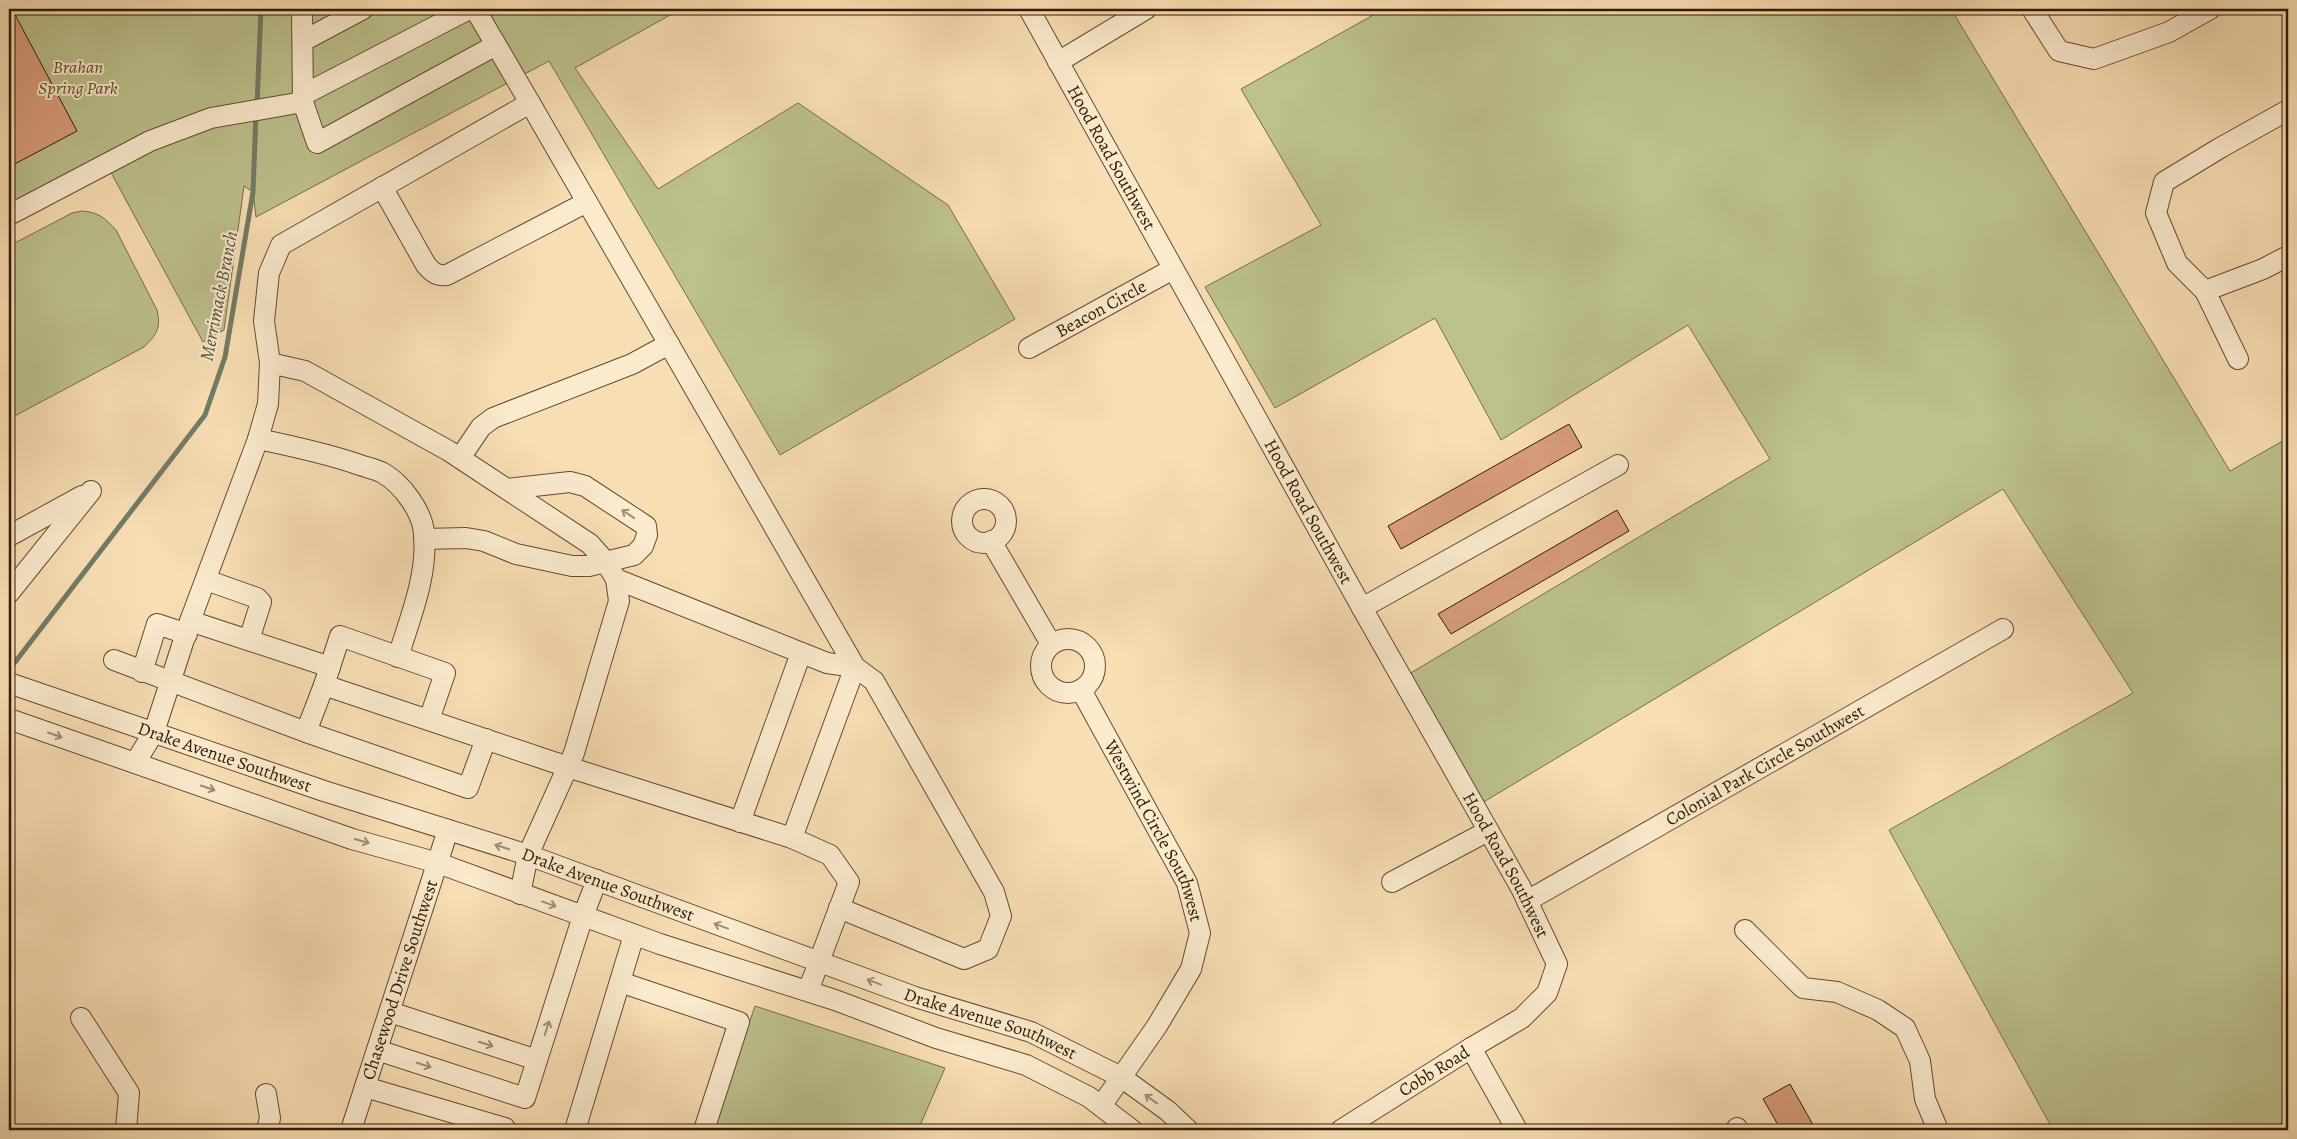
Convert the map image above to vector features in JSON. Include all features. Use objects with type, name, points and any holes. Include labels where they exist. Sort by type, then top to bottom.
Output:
[{"type":"street","points":[[302,9],[303,99],[317,143],[496,45]]},
{"type":"street","points":[[303,41],[363,9]]},
{"type":"street","points":[[9,215],[150,140],[211,118],[274,108],[303,99],[469,9]]},
{"type":"street","points":[[475,9],[855,667],[874,681],[994,892],[1001,916],[988,949],[964,959],[839,908]]},
{"type":"street","name":"Hood Road Southwest","points":[[1029,9],[1527,901],[1557,964],[1547,994],[1527,1013]]},
{"type":"street","points":[[1058,62],[1146,9]]},
{"type":"street","points":[[2032,9],[2059,51],[2094,59],[2169,32],[2210,9]]},
{"type":"street","points":[[135,762],[154,732],[172,683],[189,627],[258,439],[268,404],[270,362],[264,322],[269,273],[281,245],[530,104]]},
{"type":"street","points":[[2238,359],[2205,291],[2177,263],[2156,213],[2164,182],[2288,110]]},
{"type":"street","points":[[382,187],[426,265],[439,276],[447,275],[587,202]]},
{"type":"street","points":[[2205,291],[2263,269],[2288,256]]},
{"type":"street","name":"Beacon Circle","points":[[1029,348],[1173,269]]},
{"type":"street","points":[[460,458],[481,428],[492,418],[632,364],[669,344]]},
{"type":"street","points":[[270,362],[305,371],[460,458],[590,544],[605,561],[616,579],[619,601],[598,675],[568,767],[528,855],[520,894]]},
{"type":"street","points":[[258,439],[324,453],[383,473],[410,498],[418,512],[424,539],[418,590],[398,657]]},
{"type":"street","points":[[1362,608],[1618,465]]},
{"type":"street","points":[[424,539],[475,539],[516,554],[572,566],[589,566],[634,554],[643,546],[647,535],[646,526],[585,486],[570,482],[507,489]]},
{"type":"street","points":[[9,536],[91,491],[9,593]]},
{"type":"street","points":[[991,541],[1051,644]]},
{"type":"street","points":[[616,579],[827,663],[855,667]]},
{"type":"street","points":[[206,580],[257,598],[261,602],[249,640]]},
{"type":"street","points":[[142,672],[157,624],[189,627],[249,640],[429,720],[568,767],[792,838],[830,855],[849,882],[808,991]]},
{"type":"street","name":"Colonial Park Circle Southwest","points":[[1527,901],[2003,629]]},
{"type":"street","points":[[306,732],[340,636],[445,673],[429,720]]},
{"type":"street","points":[[1068,639],[1085,644],[1091,651],[1094,660],[1093,677],[1081,690],[1072,693],[1055,690],[1043,677],[1042,659],[1051,644],[1068,639]]},
{"type":"street","points":[[740,822],[801,653]]},
{"type":"street","points":[[114,660],[306,732],[468,788],[486,739]]},
{"type":"street","points":[[792,838],[855,667]]},
{"type":"street","name":"Drake Avenue Southwest","points":[[9,683],[324,791],[528,855],[915,996],[1031,1032],[1121,1077],[1168,1111],[1188,1130]]},
{"type":"street","name":"Westwind Circle Southwest","points":[[1081,690],[1187,883],[1200,933],[1191,969],[1157,1026],[1100,1106]]},
{"type":"street","name":"Drake Avenue Southwest","points":[[9,719],[352,839],[438,863],[634,935],[808,991],[936,1038],[1026,1065],[1089,1097],[1132,1130]]},
{"type":"street","name":"Chasewood Drive Southwest","points":[[351,1130],[448,830]]},
{"type":"street","points":[[1392,882],[1488,831]]},
{"type":"street","points":[[377,1050],[525,1098],[583,916],[597,880]]},
{"type":"street","points":[[1745,930],[1803,988],[1837,992],[1878,1010],[1905,1028],[1920,1061],[1925,1099],[1938,1130]]},
{"type":"street","points":[[575,1130],[634,935]]},
{"type":"street","points":[[620,982],[739,1022],[704,1130]]},
{"type":"street","points":[[390,1012],[537,1060]]},
{"type":"street","name":"Cobb Road","points":[[1342,1130],[1522,1018],[1527,1013]]},
{"type":"street","points":[[81,1018],[129,1093],[126,1130]]},
{"type":"street","points":[[1471,1048],[1517,1130]]},
{"type":"street","points":[[365,1087],[505,1128],[504,1130]]},
{"type":"street","points":[[266,1094],[270,1118],[267,1130]]},
{"type":"green space","name":"Brahan Spring Park","points":[[9,9],[681,9],[575,68],[658,189],[798,103],[948,205],[1015,319],[780,455],[549,61],[256,217],[253,192],[244,186],[224,330],[203,342],[102,156],[9,205]]},
{"type":"green space","points":[[1384,9],[1951,9],[2230,471],[2288,438],[2288,894],[2282,898],[2288,911],[2288,1120],[2270,1130],[2053,1130],[1889,830],[2133,693],[2003,489],[1482,803],[1409,674],[1770,459],[1688,325],[1501,440],[1435,318],[1275,408],[1205,287],[1321,225],[1241,89]]},
{"type":"green space","points":[[82,211],[101,216],[116,230],[157,310],[157,330],[144,347],[9,419],[9,246],[72,213]]},
{"type":"green space","points":[[755,1006],[945,1068],[918,1130],[713,1130]]},
{"type":"building","points":[[9,9],[12,9],[77,131],[9,167]]},
{"type":"building","points":[[1569,424],[1582,447],[1401,549],[1388,526]]},
{"type":"building","points":[[1617,510],[1629,531],[1451,634],[1438,614]]},
{"type":"building","points":[[1790,1084],[1816,1130],[1781,1130],[1763,1099]]},
{"type":"waterway","name":"Merrimack Branch","points":[[257,105],[261,9]]},
{"type":"waterway","name":"Merrimack Branch","points":[[9,670],[205,415],[225,357],[253,192],[256,113]]}]
